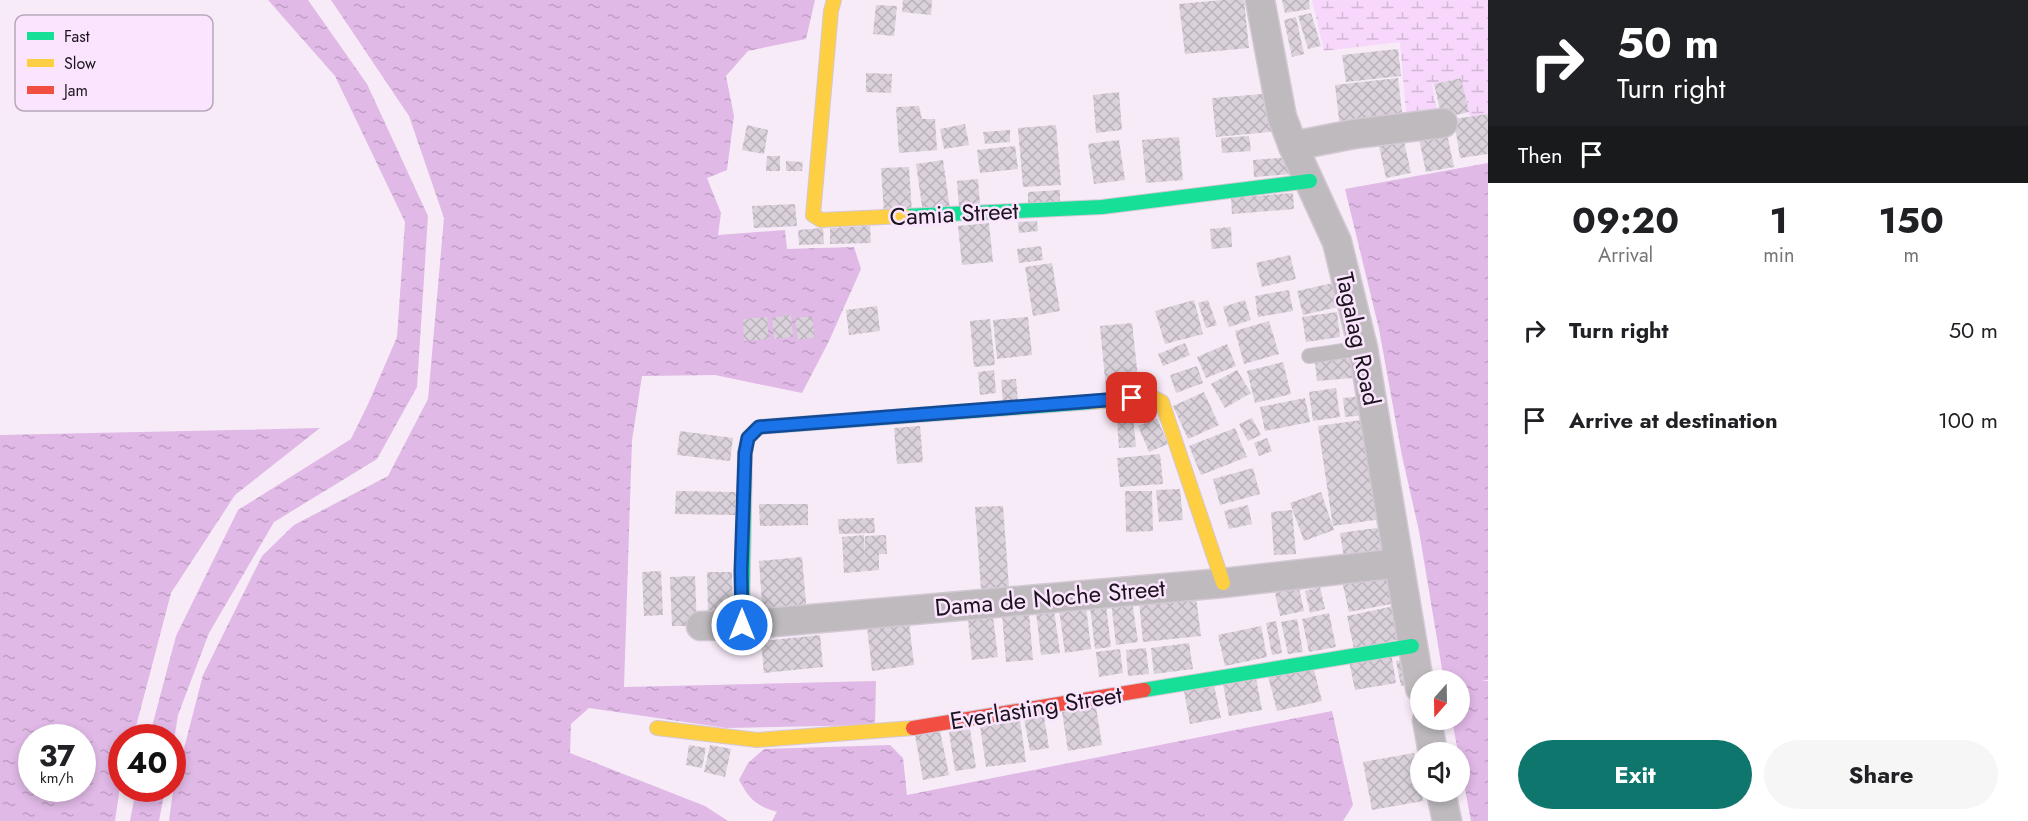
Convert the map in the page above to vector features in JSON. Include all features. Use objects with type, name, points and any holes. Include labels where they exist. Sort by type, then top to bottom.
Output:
[{"type":"street","name":"Camia Street","points":[[834,0],[831,11],[813,215],[817,219],[1102,207],[1310,181]]},
{"type":"street","name":"Tagalag Road","points":[[1260,0],[1282,117],[1337,243],[1363,348],[1417,670]]},
{"type":"street","points":[[1293,146],[1354,134],[1443,123]]},
{"type":"street","points":[[742,625],[741,571],[745,453],[748,438],[759,427],[1152,397],[1162,402],[1223,583]]},
{"type":"street","name":"Dama de Noche Street","points":[[701,626],[742,625],[1223,583],[1399,563]]},
{"type":"street","name":"Everlasting Street","points":[[657,728],[757,740],[910,729],[1412,646]]},
{"type":"street","points":[[1443,802],[1447,821]]},
{"type":"lane","points":[[1309,356],[1363,348]]},
{"type":"green space","points":[[1312,0],[1488,0],[1488,114],[1470,117],[1461,78],[1432,84],[1438,117],[1407,123],[1400,42],[1324,51]]},
{"type":"water","points":[[268,0],[308,0],[367,84],[428,216],[417,387],[377,459],[274,522],[209,633],[177,724],[153,724],[176,636],[238,510],[351,439],[397,337],[405,222],[335,76]]},
{"type":"water","points":[[331,0],[815,0],[806,39],[748,51],[726,76],[734,116],[727,170],[707,178],[721,213],[718,235],[785,230],[787,249],[854,247],[861,269],[829,341],[802,393],[715,375],[642,376],[632,440],[624,687],[876,681],[875,725],[726,728],[589,708],[571,724],[570,753],[705,806],[728,821],[169,821],[172,802],[186,802],[186,741],[203,675],[262,556],[294,525],[388,476],[428,399],[444,218],[409,116]]},
{"type":"water","points":[[1488,163],[1488,680],[1481,681],[1488,681],[1488,821],[1471,821],[1467,802],[1470,802],[1470,742],[1456,742],[1454,730],[1470,730],[1470,670],[1442,670],[1419,531],[1402,456],[1379,329],[1345,189]]},
{"type":"water","points":[[320,428],[235,495],[171,593],[137,724],[108,724],[108,802],[118,802],[115,821],[0,821],[0,435]]},
{"type":"water","points":[[1332,711],[1353,805],[1343,821],[772,821],[777,812],[754,801],[739,780],[748,763],[764,749],[890,745],[903,758],[907,795]]},
{"type":"water","points":[[134,802],[163,802],[159,821],[130,821]]},
{"type":"building","points":[[903,0],[932,0],[931,15],[902,12]]},
{"type":"building","points":[[1244,0],[1249,48],[1185,54],[1179,4]]},
{"type":"building","points":[[1282,0],[1309,0],[1310,9],[1285,13]]},
{"type":"building","points":[[876,5],[897,6],[894,36],[873,34]]},
{"type":"building","points":[[1311,13],[1321,46],[1308,49],[1298,16]]},
{"type":"building","points":[[1296,17],[1304,54],[1292,57],[1284,20]]},
{"type":"building","points":[[1398,49],[1401,76],[1346,82],[1342,55]]},
{"type":"building","points":[[866,73],[892,74],[891,93],[866,92]]},
{"type":"building","points":[[1398,78],[1403,121],[1340,128],[1335,85]]},
{"type":"building","points":[[1461,78],[1469,112],[1442,118],[1434,84]]},
{"type":"building","points":[[1119,92],[1122,130],[1096,133],[1093,95]]},
{"type":"building","points":[[1276,93],[1279,131],[1216,137],[1212,98]]},
{"type":"building","points":[[919,106],[922,119],[935,119],[937,150],[899,153],[896,107]]},
{"type":"building","points":[[1488,114],[1488,154],[1460,158],[1454,119]]},
{"type":"building","points":[[965,124],[969,145],[944,149],[940,129]]},
{"type":"building","points":[[747,125],[768,130],[764,154],[742,150]]},
{"type":"building","points":[[1056,125],[1061,185],[1023,187],[1018,128]]},
{"type":"building","points":[[1446,129],[1454,167],[1426,172],[1418,134]]},
{"type":"building","points":[[1010,130],[1010,142],[985,144],[983,132]]},
{"type":"building","points":[[1402,132],[1411,173],[1386,178],[1377,137]]},
{"type":"building","points":[[1249,136],[1251,151],[1222,153],[1221,138]]},
{"type":"building","points":[[1179,137],[1183,180],[1146,183],[1142,140]]},
{"type":"building","points":[[1119,140],[1125,180],[1094,184],[1088,144]]},
{"type":"building","points":[[1015,146],[1018,169],[980,173],[977,150]]},
{"type":"building","points":[[767,156],[780,156],[780,171],[766,171]]},
{"type":"building","points":[[1291,157],[1293,174],[1254,177],[1253,160]]},
{"type":"building","points":[[943,160],[950,209],[923,213],[916,164]]},
{"type":"building","points":[[786,161],[803,162],[802,171],[786,171]]},
{"type":"building","points":[[909,167],[912,213],[884,215],[881,168]]},
{"type":"building","points":[[978,179],[980,205],[959,207],[957,181]]},
{"type":"building","points":[[1060,190],[1060,203],[1028,204],[1028,192]]},
{"type":"building","points":[[1293,193],[1294,209],[1232,214],[1231,198]]},
{"type":"building","points":[[795,204],[797,226],[754,228],[752,206]]},
{"type":"building","points":[[1037,221],[1038,231],[1019,233],[1018,222]]},
{"type":"building","points":[[989,223],[993,262],[962,265],[958,226]]},
{"type":"building","points":[[870,226],[871,243],[830,244],[830,228]]},
{"type":"building","points":[[1231,227],[1232,247],[1212,249],[1210,229]]},
{"type":"building","points":[[823,228],[824,244],[799,245],[798,230]]},
{"type":"building","points":[[1041,246],[1043,260],[1019,263],[1017,249]]},
{"type":"building","points":[[1290,255],[1296,279],[1262,287],[1256,263]]},
{"type":"building","points":[[1052,263],[1060,311],[1033,316],[1025,267]]},
{"type":"building","points":[[1333,283],[1338,307],[1303,315],[1297,291]]},
{"type":"building","points":[[1289,290],[1293,311],[1258,317],[1255,296]]},
{"type":"building","points":[[1194,300],[1203,334],[1165,344],[1155,311]]},
{"type":"building","points":[[1208,300],[1217,325],[1206,328],[1198,303]]},
{"type":"building","points":[[1245,300],[1251,320],[1229,327],[1223,307]]},
{"type":"building","points":[[877,306],[880,331],[849,335],[846,310]]},
{"type":"building","points":[[1337,312],[1340,337],[1306,342],[1302,317]]},
{"type":"building","points":[[791,315],[793,337],[774,339],[772,318]]},
{"type":"building","points":[[812,316],[815,337],[798,340],[795,318]]},
{"type":"building","points":[[767,317],[769,339],[744,341],[743,319]]},
{"type":"building","points":[[1028,317],[1032,355],[997,359],[993,320]]},
{"type":"building","points":[[990,319],[995,365],[974,367],[970,321]]},
{"type":"building","points":[[1269,321],[1279,354],[1244,364],[1235,331]]},
{"type":"building","points":[[1132,323],[1139,387],[1106,390],[1100,326]]},
{"type":"building","points":[[1185,343],[1190,355],[1163,366],[1158,354]]},
{"type":"building","points":[[1227,344],[1236,366],[1206,378],[1197,357]]},
{"type":"building","points":[[1352,358],[1353,378],[1317,381],[1315,361]]},
{"type":"building","points":[[1283,362],[1291,394],[1255,403],[1247,371]]},
{"type":"building","points":[[1197,366],[1203,383],[1176,393],[1170,375]]},
{"type":"building","points":[[994,370],[996,393],[980,395],[978,372]]},
{"type":"building","points":[[1237,370],[1251,393],[1225,408],[1211,384]]},
{"type":"building","points":[[1016,379],[1018,402],[1003,403],[1001,380]]},
{"type":"building","points":[[1336,388],[1340,417],[1313,421],[1309,392]]},
{"type":"building","points":[[1204,392],[1219,425],[1188,439],[1173,406]]},
{"type":"building","points":[[1364,396],[1366,415],[1345,417],[1343,398]]},
{"type":"building","points":[[1305,398],[1310,422],[1265,431],[1260,407]]},
{"type":"building","points":[[1132,407],[1136,447],[1119,448],[1116,408]]},
{"type":"building","points":[[1157,418],[1168,444],[1149,452],[1138,426]]},
{"type":"building","points":[[1252,418],[1261,435],[1248,441],[1239,424]]},
{"type":"building","points":[[1368,419],[1382,519],[1333,526],[1318,426]]},
{"type":"building","points":[[920,426],[923,462],[897,464],[894,428]]},
{"type":"building","points":[[1235,428],[1247,457],[1201,475],[1189,446]]},
{"type":"building","points":[[680,431],[733,438],[730,461],[677,455]]},
{"type":"building","points":[[1267,438],[1272,451],[1259,456],[1254,443]]},
{"type":"building","points":[[1160,454],[1163,484],[1120,487],[1117,458]]},
{"type":"building","points":[[1253,468],[1260,494],[1220,505],[1213,479]]},
{"type":"building","points":[[1180,489],[1183,520],[1159,522],[1156,490]]},
{"type":"building","points":[[676,491],[736,492],[735,515],[675,514]]},
{"type":"building","points":[[1125,491],[1152,491],[1153,531],[1126,532]]},
{"type":"building","points":[[1321,492],[1334,530],[1304,541],[1290,503]]},
{"type":"building","points":[[759,504],[808,504],[808,525],[760,526]]},
{"type":"building","points":[[1248,505],[1252,524],[1229,529],[1224,511]]},
{"type":"building","points":[[1003,506],[1009,587],[981,589],[975,507]]},
{"type":"building","points":[[1292,510],[1296,554],[1274,555],[1271,512]]},
{"type":"building","points":[[874,518],[875,533],[839,534],[838,519]]},
{"type":"building","points":[[1383,527],[1387,552],[1344,558],[1340,533]]},
{"type":"building","points":[[864,535],[865,557],[865,536],[886,535],[887,554],[879,554],[879,570],[844,573],[842,537]]},
{"type":"building","points":[[802,557],[807,614],[763,617],[759,561]]},
{"type":"building","points":[[661,571],[663,615],[644,616],[642,572]]},
{"type":"building","points":[[1389,571],[1396,603],[1349,612],[1342,581]]},
{"type":"building","points":[[707,572],[732,572],[733,617],[708,617]]},
{"type":"building","points":[[695,576],[697,626],[672,626],[670,577]]},
{"type":"building","points":[[1320,587],[1325,609],[1310,613],[1305,591]]},
{"type":"building","points":[[1299,588],[1304,611],[1280,616],[1275,593]]},
{"type":"building","points":[[1196,597],[1201,636],[1143,642],[1139,602]]},
{"type":"building","points":[[1132,600],[1138,642],[1116,645],[1111,602]]},
{"type":"building","points":[[1106,605],[1111,647],[1095,649],[1090,607]]},
{"type":"building","points":[[1399,605],[1406,638],[1354,649],[1347,616]]},
{"type":"building","points":[[1086,606],[1091,649],[1065,653],[1059,609]]},
{"type":"building","points":[[1054,610],[1060,653],[1041,655],[1036,612]]},
{"type":"building","points":[[1029,612],[1033,660],[1006,662],[1002,615]]},
{"type":"building","points":[[1329,613],[1336,647],[1309,652],[1302,619]]},
{"type":"building","points":[[993,617],[998,657],[972,660],[968,620]]},
{"type":"building","points":[[1297,619],[1303,652],[1288,654],[1281,622]]},
{"type":"building","points":[[1276,621],[1282,653],[1272,655],[1266,623]]},
{"type":"building","points":[[909,622],[914,665],[872,671],[867,627]]},
{"type":"building","points":[[1261,626],[1267,657],[1225,666],[1218,635]]},
{"type":"building","points":[[820,635],[823,667],[764,673],[761,641]]},
{"type":"building","points":[[1189,643],[1193,669],[1154,674],[1151,648]]},
{"type":"building","points":[[1146,648],[1149,674],[1128,676],[1126,650]]},
{"type":"building","points":[[1120,649],[1123,673],[1099,677],[1096,652]]},
{"type":"building","points":[[1391,653],[1396,683],[1355,690],[1349,661]]},
{"type":"building","points":[[1413,658],[1415,670],[1410,670],[1410,684],[1401,686],[1396,661]]},
{"type":"building","points":[[1313,666],[1322,701],[1277,711],[1268,676]]},
{"type":"building","points":[[1256,678],[1262,710],[1229,716],[1223,684]]},
{"type":"building","points":[[1214,685],[1221,718],[1190,724],[1184,691]]},
{"type":"building","points":[[1096,707],[1102,745],[1068,751],[1062,712]]},
{"type":"building","points":[[1044,716],[1049,748],[1030,751],[1024,719]]},
{"type":"building","points":[[1020,720],[1026,762],[986,767],[980,726]]},
{"type":"building","points":[[970,729],[976,768],[955,771],[949,732]]},
{"type":"building","points":[[940,731],[949,775],[923,780],[915,735]]},
{"type":"building","points":[[689,745],[706,748],[702,768],[686,765]]},
{"type":"building","points":[[710,745],[731,749],[725,777],[704,772]]},
{"type":"building","points":[[1410,754],[1410,802],[1417,802],[1372,810],[1363,762]]},
{"type":"traffic: fast","points":[[905,216],[1102,207],[1310,181]]},
{"type":"traffic: fast","points":[[742,625],[745,453],[748,438],[759,427],[1092,402]]},
{"type":"traffic: fast","points":[[1144,690],[1412,646]]},
{"type":"traffic: slow","points":[[834,0],[831,11],[813,215],[821,220],[905,216]]},
{"type":"traffic: slow","points":[[1092,402],[1152,397],[1162,402],[1223,583]]},
{"type":"traffic: slow","points":[[657,728],[757,740],[913,728]]},
{"type":"traffic: jam","points":[[913,728],[1144,690]]},
{"type":"route","points":[[742,625],[743,473],[748,438],[759,427],[1132,398]]}]
